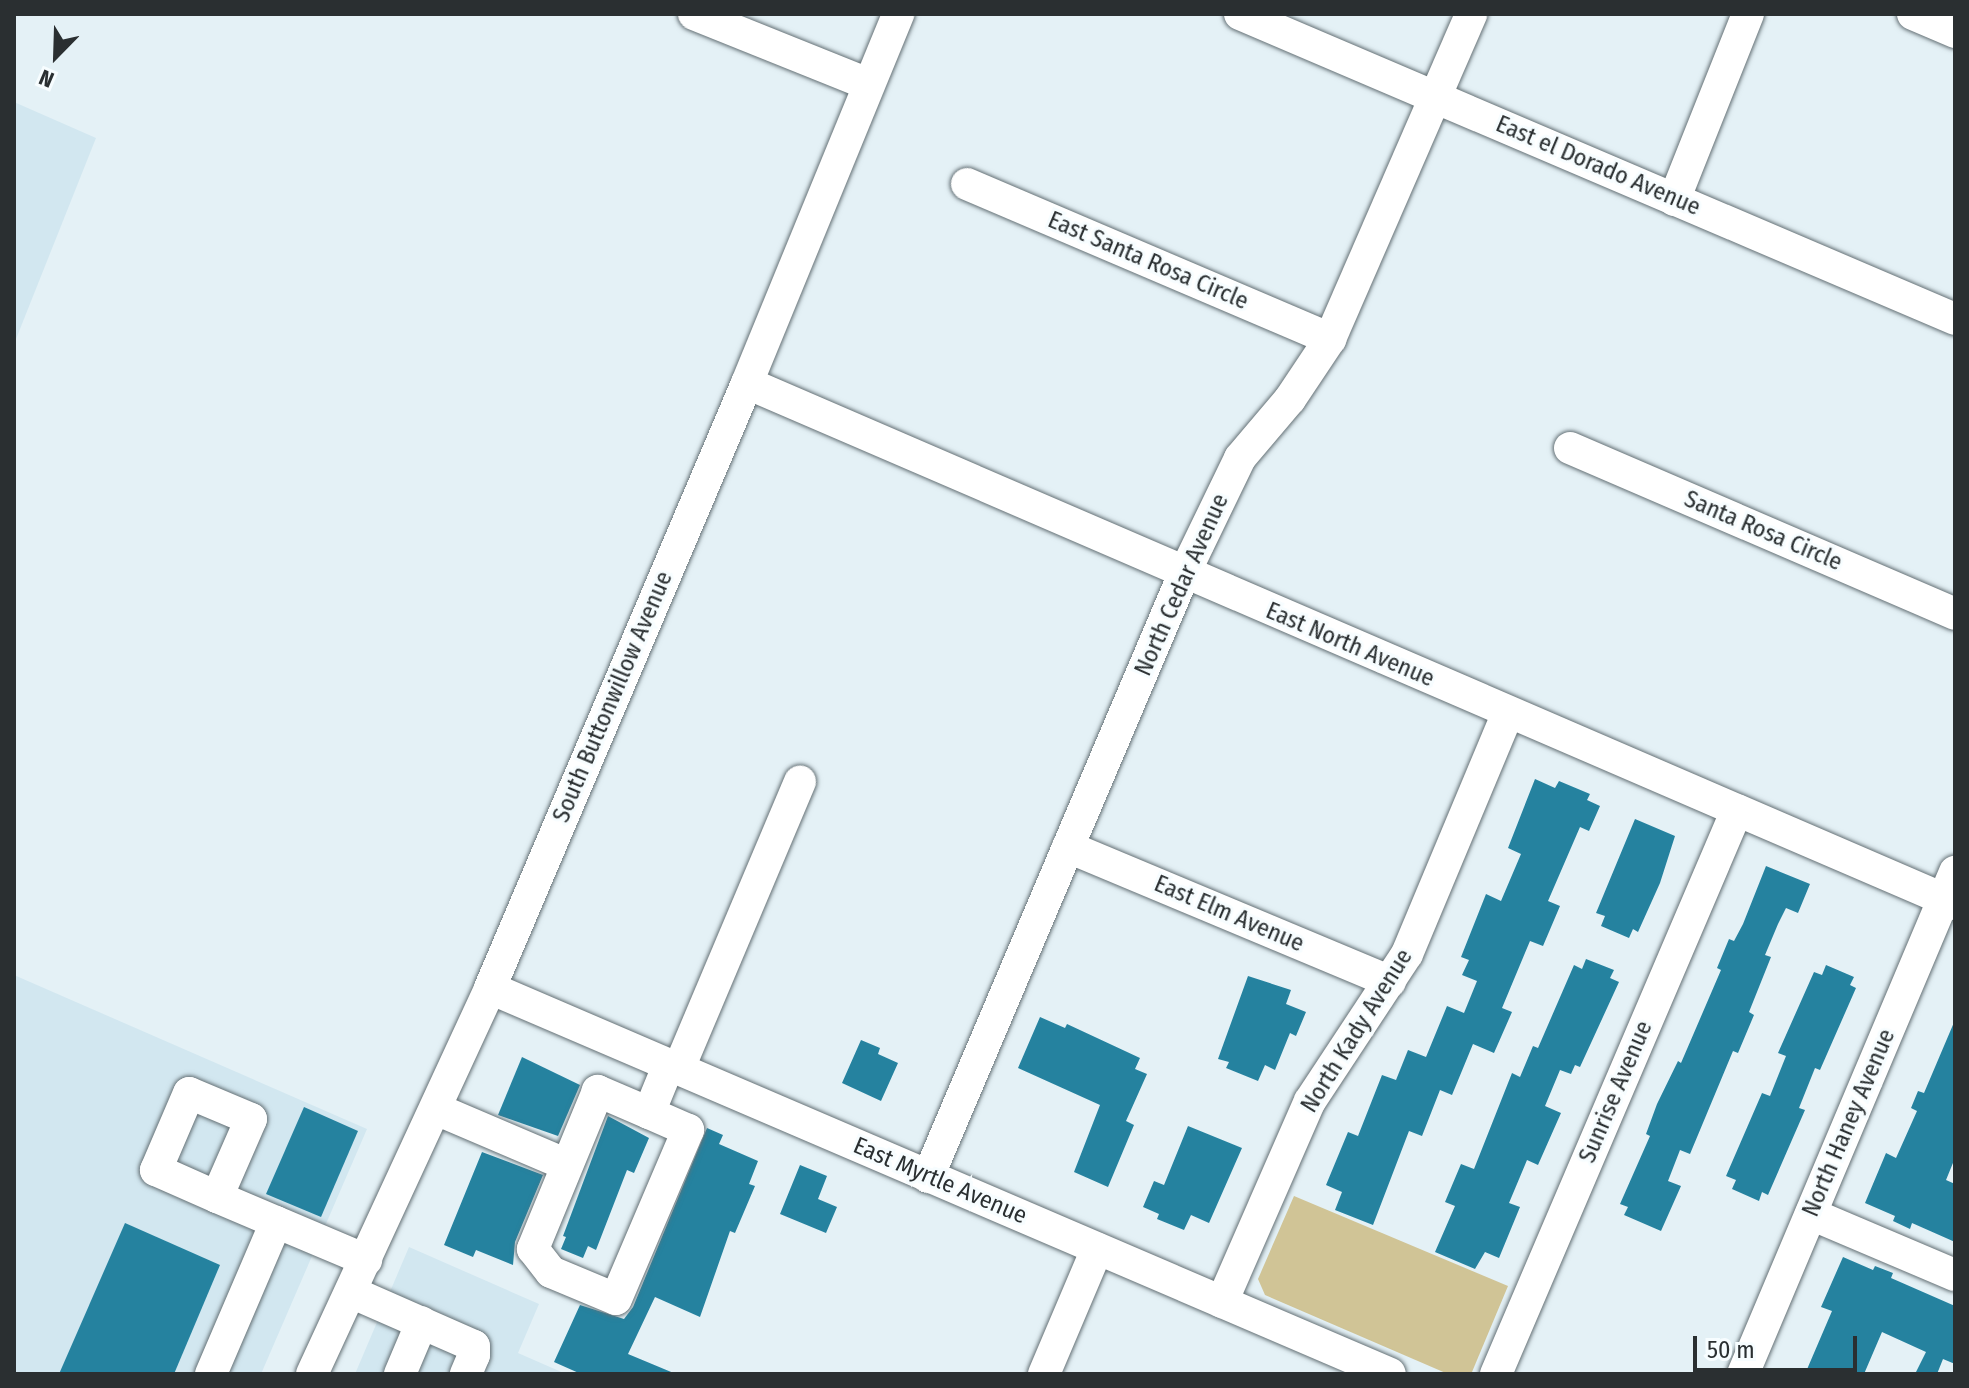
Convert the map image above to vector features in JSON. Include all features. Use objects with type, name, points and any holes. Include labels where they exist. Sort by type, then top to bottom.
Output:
[{"type":"street","points":[[694,14],[868,84]]},
{"type":"street","name":"South Buttonwillow Avenue","points":[[312,1374],[490,988],[747,383],[898,14]]},
{"type":"street","name":"East el Dorado Avenue","points":[[1240,14],[1955,319]]},
{"type":"street","name":"North Cedar Avenue","points":[[928,1177],[1184,574],[1240,458],[1290,399],[1330,339],[1471,14]]},
{"type":"street","points":[[1674,200],[1748,14]]},
{"type":"street","points":[[1913,14],[1955,32]]},
{"type":"street","name":"East Santa Rosa Circle","points":[[967,184],[1330,339]]},
{"type":"street","name":"East North Avenue","points":[[747,383],[1737,810],[1951,892]]},
{"type":"street","name":"Santa Rosa Circle","points":[[1570,448],[1955,614]]},
{"type":"street","name":"North Kady Avenue","points":[[1222,1302],[1310,1101],[1407,954],[1508,713]]},
{"type":"street","points":[[649,1113],[674,1066],[800,782]]},
{"type":"street","name":"Sunrise Avenue","points":[[1496,1374],[1737,810]]},
{"type":"street","name":"East Elm Avenue","points":[[1068,847],[1390,982]]},
{"type":"street","name":"North Haney Avenue","points":[[1743,1374],[1951,892]]},
{"type":"street","name":"East Myrtle Avenue","points":[[490,988],[1380,1372]]},
{"type":"street","points":[[598,1091],[649,1113],[688,1130],[616,1299],[551,1272],[533,1249],[598,1091]]},
{"type":"street","points":[[436,1109],[567,1165]]},
{"type":"street","points":[[217,1197],[366,1260]]},
{"type":"street","points":[[1811,1214],[1955,1275]]},
{"type":"street","points":[[211,1374],[276,1222]]},
{"type":"street","points":[[1044,1374],[1097,1249]]},
{"type":"street","points":[[351,1292],[474,1346],[474,1355],[466,1374]]},
{"type":"street","points":[[400,1374],[422,1322]]},
{"type":"shaded area","points":[[14,102],[96,138],[14,344]]},
{"type":"shaded area","points":[[14,975],[367,1129],[261,1374],[14,1374]]},
{"type":"shaded area","points":[[1294,1196],[1508,1286],[1472,1372],[1448,1374],[1265,1295],[1258,1279]]},
{"type":"shaded area","points":[[409,1247],[539,1304],[518,1353],[566,1374],[355,1374]]},
{"type":"building","points":[[1535,779],[1555,788],[1559,781],[1590,794],[1587,800],[1600,806],[1589,831],[1580,827],[1548,901],[1560,906],[1543,946],[1530,941],[1502,1008],[1512,1012],[1494,1053],[1473,1044],[1452,1095],[1440,1090],[1422,1136],[1409,1131],[1373,1225],[1335,1210],[1342,1192],[1326,1185],[1348,1132],[1358,1136],[1382,1075],[1396,1080],[1408,1050],[1426,1057],[1447,1006],[1464,1013],[1477,981],[1462,975],[1469,960],[1461,957],[1486,894],[1501,901],[1521,854],[1508,848]]},
{"type":"building","points":[[1635,819],[1675,836],[1660,883],[1638,932],[1633,929],[1629,938],[1601,926],[1605,916],[1596,913]]},
{"type":"building","points":[[1766,866],[1810,884],[1798,913],[1786,908],[1778,924],[1765,955],[1771,957],[1749,1012],[1754,1015],[1738,1053],[1733,1051],[1690,1154],[1680,1150],[1668,1181],[1681,1186],[1661,1231],[1624,1215],[1628,1207],[1620,1204],[1650,1136],[1646,1134],[1657,1104],[1678,1061],[1681,1063],[1721,970],[1717,968],[1729,939],[1734,941],[1743,924]]},
{"type":"building","points":[[1586,959],[1614,970],[1610,978],[1619,982],[1580,1067],[1575,1065],[1571,1074],[1560,1070],[1545,1106],[1561,1113],[1538,1165],[1527,1160],[1509,1203],[1520,1207],[1499,1258],[1485,1252],[1475,1269],[1435,1252],[1455,1206],[1445,1202],[1461,1164],[1474,1169],[1512,1073],[1520,1077],[1533,1046],[1538,1048],[1574,965],[1582,969]]},
{"type":"building","points":[[1826,965],[1854,977],[1850,985],[1856,988],[1820,1070],[1815,1068],[1799,1108],[1805,1110],[1768,1195],[1762,1192],[1759,1201],[1732,1189],[1736,1180],[1726,1176],[1762,1093],[1770,1096],[1786,1056],[1778,1053],[1814,972],[1822,975]]},
{"type":"building","points":[[1248,976],[1291,990],[1286,1004],[1306,1012],[1296,1036],[1290,1033],[1275,1070],[1265,1065],[1258,1081],[1226,1068],[1229,1062],[1218,1059]]},
{"type":"building","points":[[1040,1017],[1065,1028],[1067,1024],[1140,1058],[1135,1069],[1147,1074],[1126,1121],[1134,1125],[1108,1187],[1074,1172],[1100,1105],[1018,1068]]},
{"type":"building","points":[[1955,1020],[1955,1158],[1946,1180],[1955,1184],[1955,1242],[1912,1223],[1910,1229],[1893,1221],[1895,1216],[1865,1203],[1886,1153],[1896,1158],[1917,1111],[1911,1108],[1918,1091],[1924,1093]]},
{"type":"building","points":[[861,1040],[880,1048],[878,1054],[898,1063],[881,1101],[842,1083]]},
{"type":"building","points":[[522,1057],[580,1085],[558,1136],[498,1115]]},
{"type":"building","points":[[304,1107],[358,1131],[321,1217],[266,1194]]},
{"type":"building","points":[[608,1116],[649,1138],[634,1173],[627,1170],[596,1250],[588,1246],[583,1258],[561,1249],[566,1237],[563,1236]]},
{"type":"building","points":[[1188,1126],[1242,1148],[1209,1223],[1191,1215],[1184,1230],[1157,1219],[1159,1214],[1143,1207],[1154,1181],[1164,1185]]},
{"type":"building","points":[[707,1128],[723,1135],[719,1144],[758,1161],[749,1184],[755,1186],[735,1233],[730,1231],[700,1317],[655,1297],[628,1354],[676,1374],[581,1374],[554,1362],[580,1305],[624,1319],[633,1307]]},
{"type":"building","points":[[482,1152],[543,1175],[515,1242],[513,1265],[476,1250],[473,1257],[444,1245]]},
{"type":"building","points":[[800,1165],[827,1176],[818,1199],[837,1207],[826,1233],[780,1214]]},
{"type":"building","points":[[125,1223],[220,1265],[174,1374],[59,1374]]},
{"type":"building","points":[[1843,1257],[1873,1270],[1875,1266],[1893,1273],[1891,1278],[1955,1306],[1955,1364],[1943,1359],[1937,1374],[1915,1374],[1926,1352],[1882,1332],[1864,1374],[1805,1374],[1832,1311],[1821,1307]]}]
